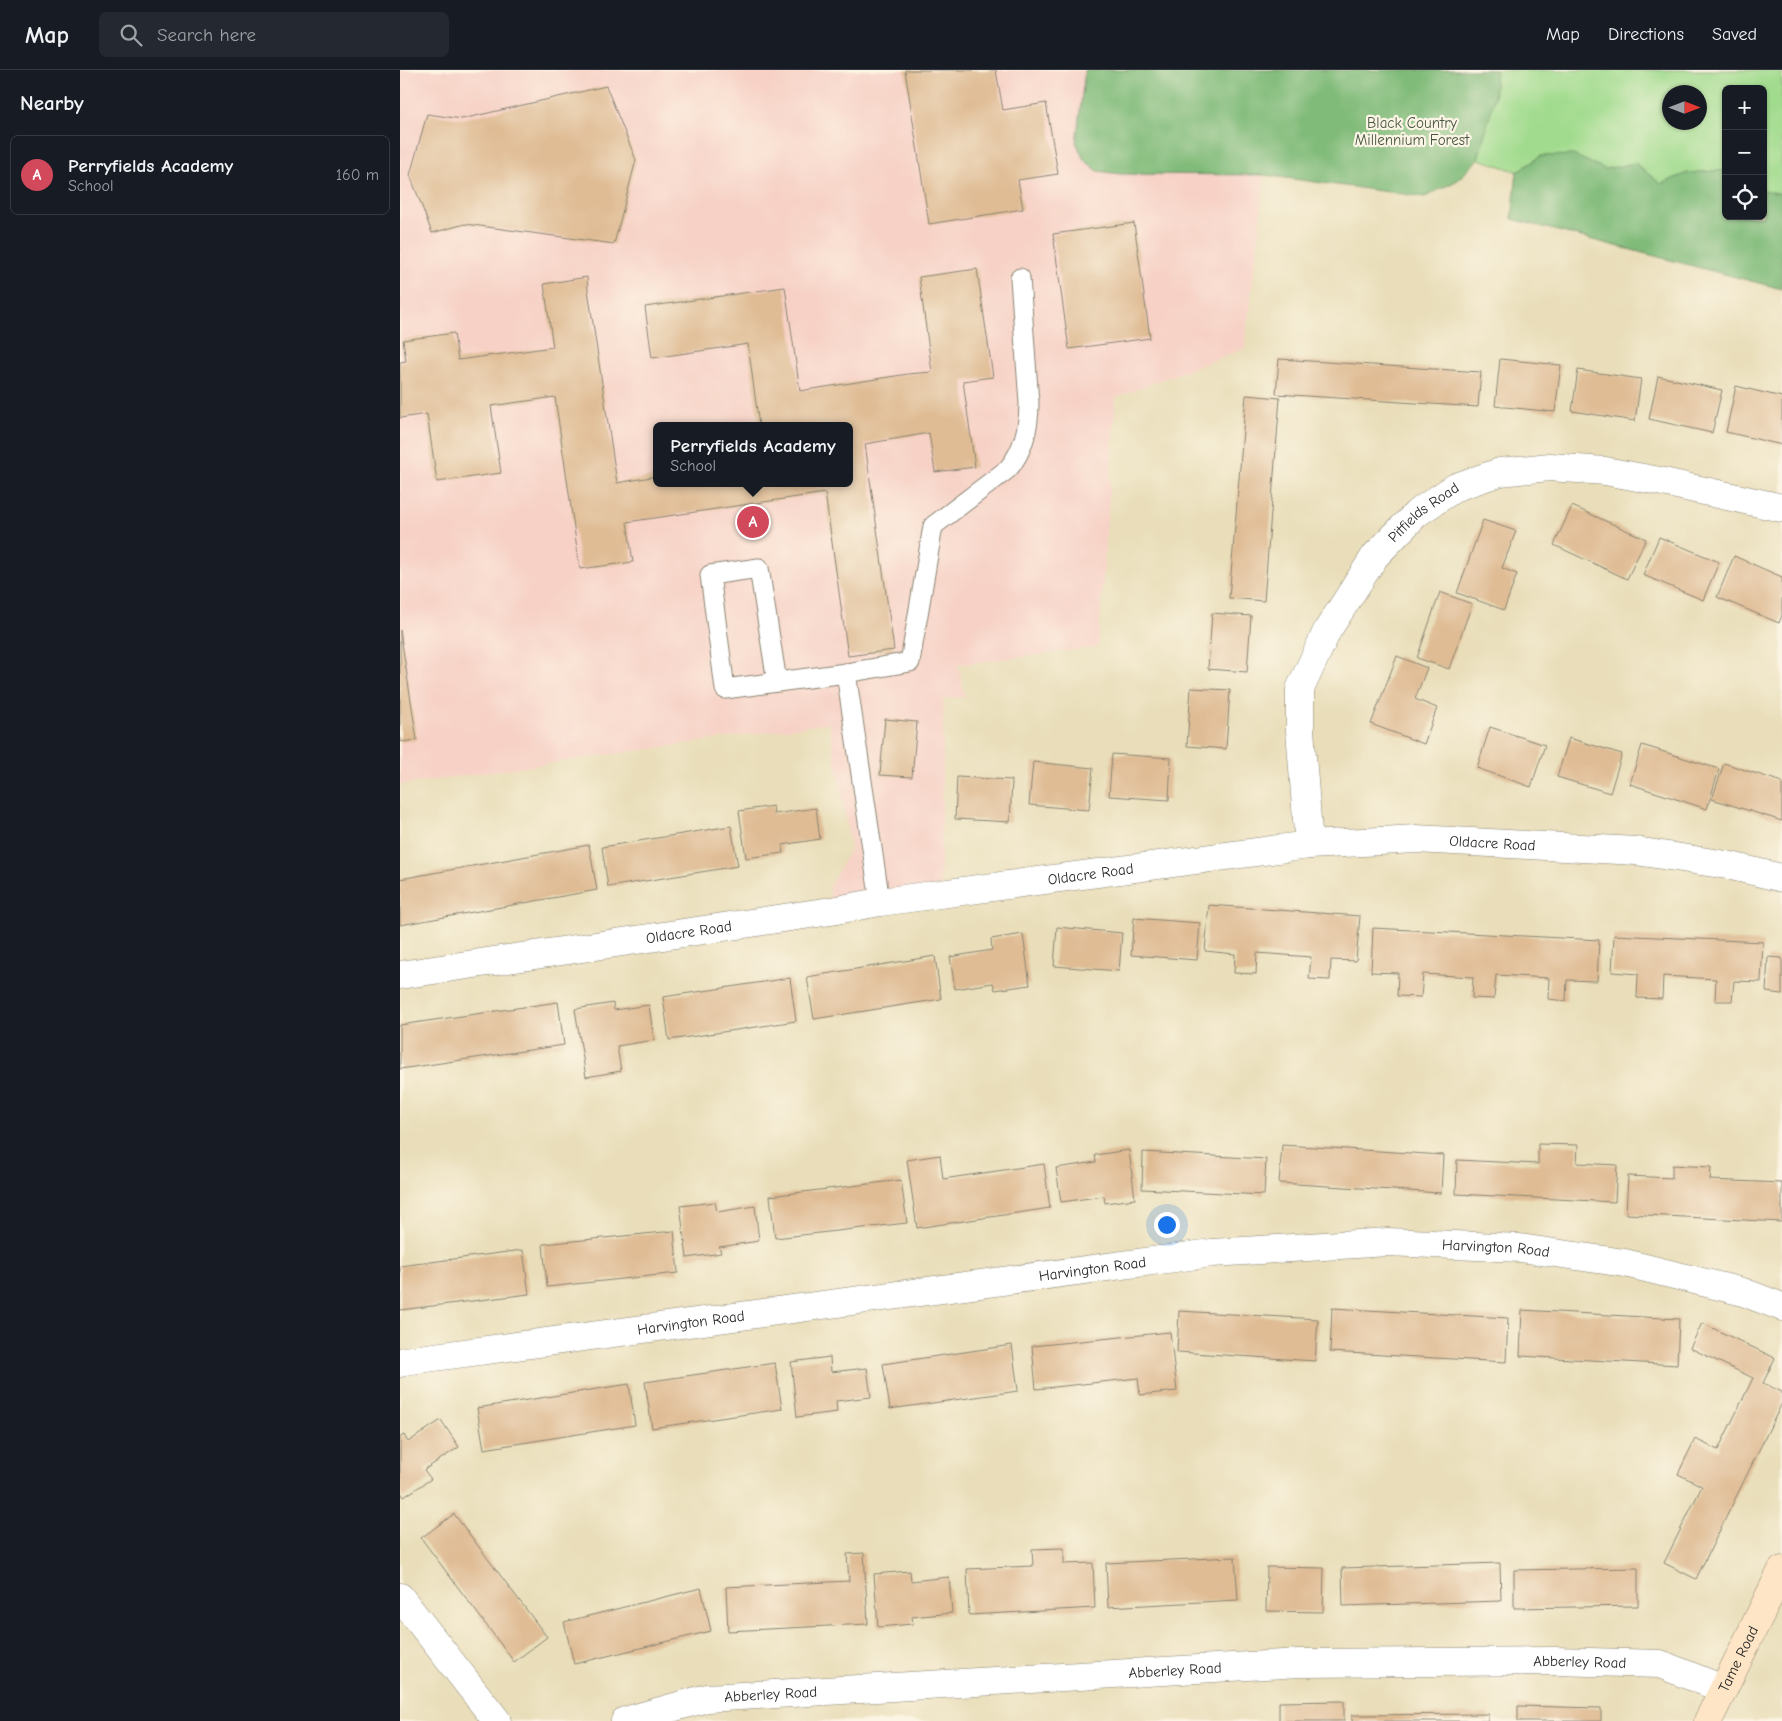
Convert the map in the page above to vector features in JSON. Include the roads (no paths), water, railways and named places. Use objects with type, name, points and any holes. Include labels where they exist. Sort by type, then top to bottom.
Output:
[{"type":"street","name":"Pitfields Road","points":[[1309,845],[1300,730],[1300,689],[1327,631],[1375,556],[1417,513],[1456,488],[1500,472],[1550,467],[1605,472],[1654,480],[1782,508]]},
{"type":"street","name":"Oldacre Road","points":[[400,976],[880,902],[1309,845],[1416,839],[1627,851],[1727,865],[1782,878]]},
{"type":"street","name":"Harvington Road","points":[[400,1362],[1202,1254],[1388,1242],[1520,1248],[1624,1263],[1743,1292],[1782,1307]]},
{"type":"street","name":"Tame Road","points":[[1708,1721],[1782,1570]]},
{"type":"street","points":[[400,1597],[496,1721]]},
{"type":"street","name":"Abberley Road","points":[[625,1721],[707,1698],[1300,1663],[1555,1661],[1660,1664],[1723,1689]]},
{"type":"lane","points":[[777,682],[759,568],[710,575],[725,689],[846,673],[910,662],[933,526],[1008,469],[1016,460],[1021,450],[1029,423],[1020,278]]},
{"type":"lane","points":[[846,673],[880,902]]},
{"type":"place","name":"Perryfields Academy","points":[[753,522]]},
{"type":"park label","name":"Black Country Millennium Forest","points":[[1412,132]]}]
